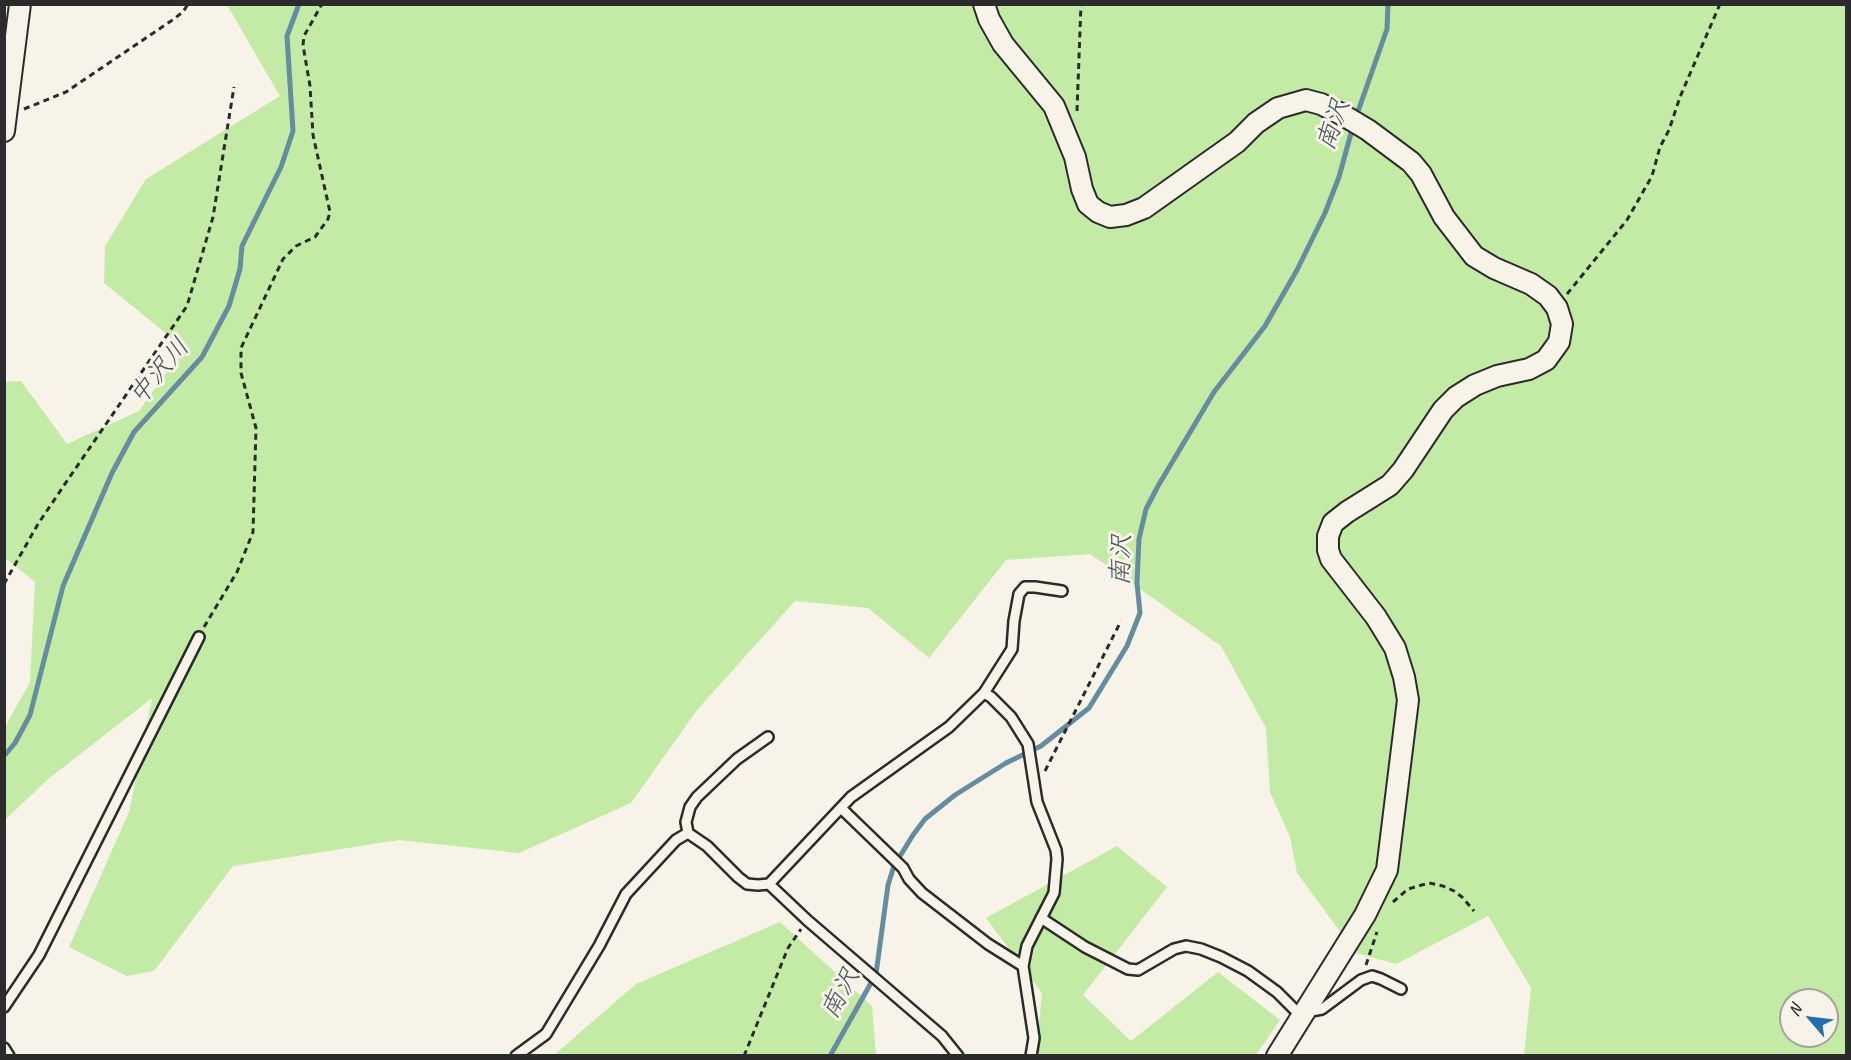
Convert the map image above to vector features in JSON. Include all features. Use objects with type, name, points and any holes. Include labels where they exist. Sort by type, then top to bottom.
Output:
[{"type":"street","points":[[5,122],[20,4]]},
{"type":"street","points":[[984,4],[989,19],[1003,44],[1054,106],[1075,157],[1088,204],[1098,212],[1110,217],[1125,215],[1144,208],[1237,142],[1256,123],[1278,108],[1306,100],[1321,104],[1343,115],[1368,130],[1411,162],[1424,179],[1444,217],[1474,256],[1494,268],[1531,284],[1548,296],[1557,308],[1562,324],[1558,342],[1546,360],[1529,369],[1497,376],[1475,385],[1456,397],[1443,410],[1403,470],[1390,485],[1347,512],[1334,523],[1328,536],[1331,560],[1376,617],[1395,648],[1404,677],[1407,700],[1387,870],[1365,915],[1277,1056]]},
{"type":"lane","points":[[687,833],[707,846],[747,884],[769,884],[851,797],[949,727],[984,693],[1012,650],[1018,594],[1025,587],[1062,591]]},
{"type":"lane","points":[[4,1007],[39,955],[199,637]]},
{"type":"lane","points":[[984,693],[1000,705],[1024,735],[1030,755],[1037,802],[1056,850],[1054,893],[1027,946],[1023,966],[1034,1038],[1031,1056]]},
{"type":"lane","points":[[687,833],[688,814],[697,797],[737,759],[768,737]]},
{"type":"lane","points":[[841,808],[903,868],[909,879],[922,892],[988,944],[1023,966]]},
{"type":"lane","points":[[516,1056],[546,1034],[599,946],[626,894],[676,840],[687,833]]},
{"type":"lane","points":[[769,884],[807,920],[942,1036],[958,1056]]},
{"type":"lane","points":[[1041,918],[1085,947],[1128,969],[1138,970],[1174,949],[1186,946],[1202,949],[1248,971],[1277,992],[1296,1011],[1322,1009],[1361,980],[1371,976],[1401,989]]},
{"type":"lane","points":[[4,1048],[9,1056]]},
{"type":"path","points":[[5,122],[66,92],[171,21],[183,12],[188,4]]},
{"type":"path","points":[[199,637],[237,572],[253,532],[256,428],[241,373],[242,348],[283,259],[296,246],[315,237],[328,219],[330,212],[313,135],[310,86],[303,45],[304,36],[322,4]]},
{"type":"path","points":[[1077,113],[1081,4]]},
{"type":"path","points":[[1557,308],[1627,220],[1652,176],[1660,147],[1720,4]]},
{"type":"path","points":[[4,584],[38,524],[187,306],[213,217],[234,87]]},
{"type":"path","points":[[1037,802],[1042,776],[1121,621]]},
{"type":"path","points":[[1390,906],[1408,889],[1429,883],[1454,891],[1474,911]]},
{"type":"path","points":[[744,1056],[788,948],[807,920]]},
{"type":"path","points":[[1361,980],[1378,928]]},
{"type":"green space","points":[[227,5],[1846,5],[1846,1055],[1524,1055],[1531,988],[1488,916],[1396,964],[1356,953],[1297,873],[1290,837],[1270,792],[1266,728],[1221,646],[1090,554],[1006,560],[929,658],[868,608],[795,601],[697,710],[631,803],[519,853],[399,840],[233,866],[154,971],[127,976],[69,947],[129,812],[152,698],[47,780],[5,820],[5,727],[30,682],[35,582],[5,558],[5,382],[21,381],[67,444],[139,411],[184,348],[104,283],[105,246],[146,179],[280,96]]},
{"type":"green space","points":[[1117,846],[1167,887],[1083,995],[1131,1041],[1218,972],[1280,1020],[1256,1055],[1036,1055],[1042,993],[986,918]]},
{"type":"green space","points":[[780,922],[872,1006],[876,1055],[554,1055],[636,984]]},
{"type":"waterway","name":"中沢川","points":[[4,756],[15,743],[30,715],[63,586],[112,473],[134,432],[202,357],[229,306],[240,269],[242,246],[281,167],[293,131],[287,36],[299,4]]},
{"type":"waterway","name":"南沢","points":[[1356,117],[1387,29],[1388,4]]},
{"type":"waterway","name":"南沢","points":[[830,1056],[876,974],[888,885],[894,866],[913,835],[925,819],[955,795],[1006,763],[1041,746],[1089,708],[1127,646],[1140,613],[1137,583],[1139,539],[1146,509],[1214,392],[1265,326],[1297,270],[1325,213],[1339,177],[1353,126]]}]
